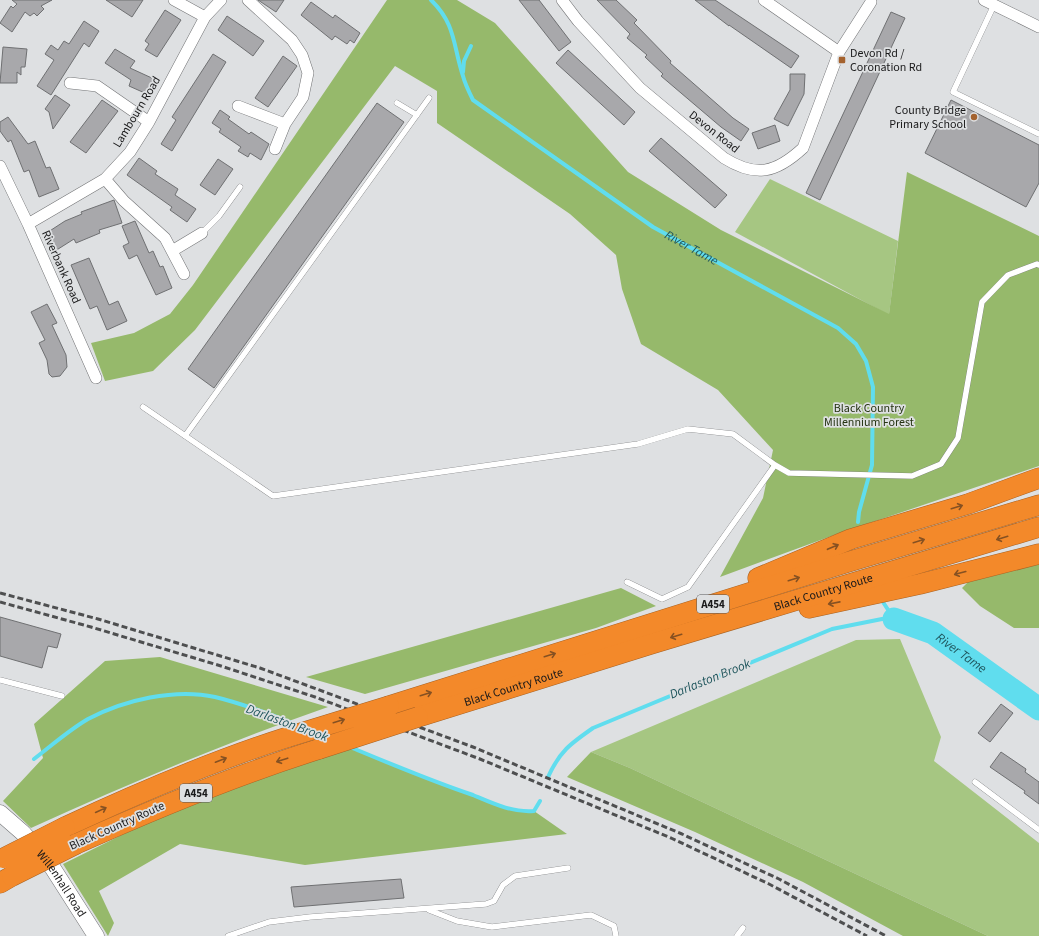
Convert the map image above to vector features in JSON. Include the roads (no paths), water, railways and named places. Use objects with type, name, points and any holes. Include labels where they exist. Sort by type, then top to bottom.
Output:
[{"type":"highway","points":[[642,626],[851,539],[968,504],[1039,478]]},
{"type":"highway","name":"Black Country Route","points":[[2,859],[143,790],[245,751],[848,562],[1039,505]]},
{"type":"highway","name":"Black Country Route","points":[[6,879],[76,844],[153,809],[266,766],[701,629],[1039,527]]},
{"type":"highway","points":[[701,629],[841,602],[1039,554]]},
{"type":"street","points":[[174,0],[205,18]]},
{"type":"street","name":"Lambourn Road","points":[[28,224],[105,179],[130,152],[149,122],[205,18],[221,0]]},
{"type":"street","points":[[248,0],[292,40],[302,55],[308,73],[303,97],[285,124],[275,150]]},
{"type":"street","name":"Devon Road","points":[[562,0],[578,21],[640,88],[724,158],[737,166],[765,170],[778,168],[790,160],[803,148],[839,52],[871,2]]},
{"type":"street","points":[[764,0],[839,52]]},
{"type":"street","points":[[989,2],[1039,27]]},
{"type":"street","points":[[70,83],[97,86],[149,122]]},
{"type":"street","points":[[238,106],[285,124]]},
{"type":"street","name":"Riverbank Road","points":[[0,166],[28,224],[96,378]]},
{"type":"street","points":[[105,179],[124,202],[159,232],[172,251],[184,274]]},
{"type":"street","points":[[172,251],[202,233]]},
{"type":"street","name":"Willenhall Road","points":[[0,813],[23,833],[52,867],[96,936]]},
{"type":"lane","points":[[989,2],[953,92],[1039,134]]},
{"type":"lane","points":[[185,436],[429,98]]},
{"type":"lane","points":[[397,103],[417,115]]},
{"type":"lane","points":[[202,233],[219,216],[240,187]]},
{"type":"lane","points":[[143,407],[273,496],[638,444],[688,429],[733,434],[775,465],[789,473],[849,476],[912,476],[941,464],[958,438],[982,302],[1008,275],[1037,264],[1039,265]]},
{"type":"lane","points":[[627,582],[662,599],[688,587],[775,465]]},
{"type":"lane","points":[[0,680],[62,696]]},
{"type":"lane","points":[[975,782],[1039,830]]},
{"type":"lane","points":[[228,936],[269,922],[310,917],[486,904],[494,901],[503,885],[515,876],[568,868]]},
{"type":"lane","points":[[427,909],[457,921],[492,927],[591,915],[614,926],[616,936]]},
{"type":"lane","points":[[736,936],[743,928]]},
{"type":"waterway","name":"River Tame","points":[[431,0],[445,18],[453,36],[464,79],[473,100],[653,227],[838,328],[856,344],[866,361],[873,387],[872,465],[859,512],[858,522]]},
{"type":"waterway","points":[[463,72],[464,61],[471,46]]},
{"type":"waterway","name":"River Tame","points":[[883,602],[894,619]]},
{"type":"waterway","name":"Darlaston Brook","points":[[548,777],[561,754],[593,728],[832,629],[882,619],[894,619]]},
{"type":"waterway","name":"River Tame","points":[[894,619],[933,633],[1039,709]]},
{"type":"waterway","name":"Darlaston Brook","points":[[34,759],[81,723],[102,712],[133,701],[167,695],[183,694],[215,697],[257,710],[299,726]]},
{"type":"waterway","name":"Darlaston Brook","points":[[350,747],[426,778],[510,809],[534,811],[540,801]]},
{"type":"railway","points":[[0,593],[98,619],[260,668],[473,747],[682,834],[779,879],[886,936]]},
{"type":"railway","points":[[0,602],[91,627],[221,666],[315,697],[480,759],[671,838],[769,884],[867,936]]},
{"type":"place","name":"Devon Rd / Coronation Rd","points":[[842,60]]},
{"type":"place","name":"County Bridge Primary School","points":[[974,117]]},
{"type":"park label","name":"Black Country Millennium Forest","points":[[869,415]]}]
